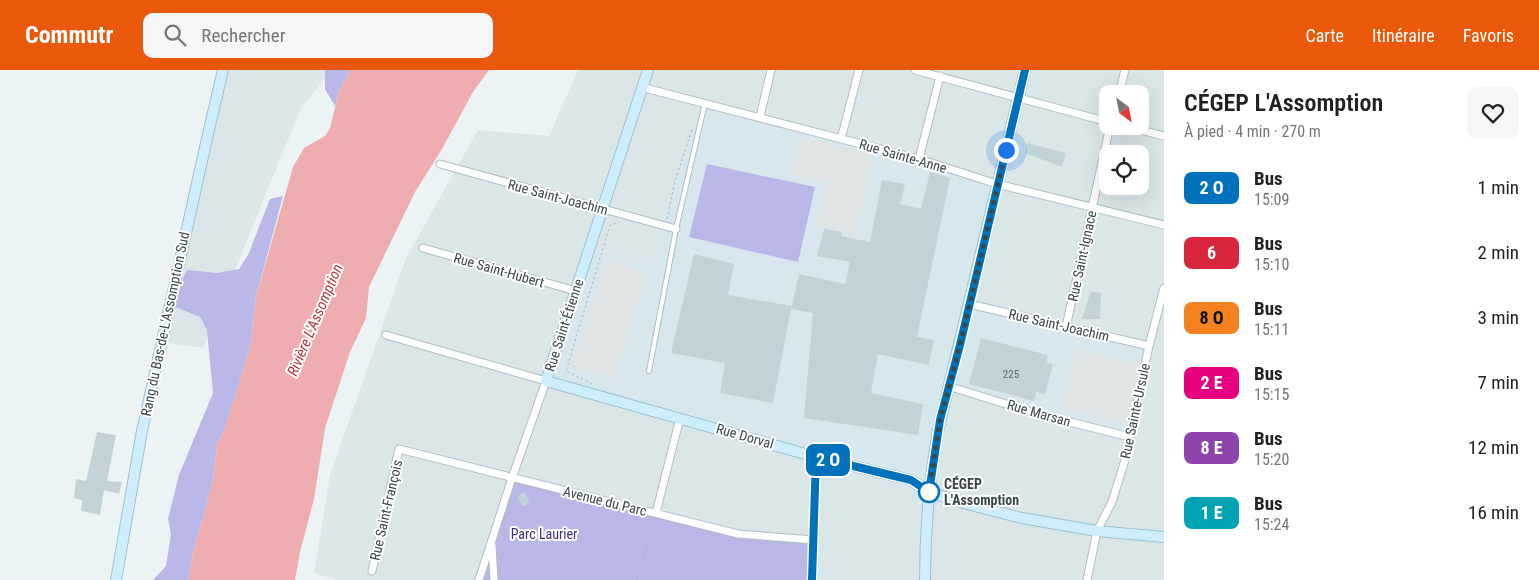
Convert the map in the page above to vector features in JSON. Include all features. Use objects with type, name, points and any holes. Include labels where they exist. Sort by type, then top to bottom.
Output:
[{"type":"street","name":"Rang du Bas-de-L'Assomption Sud","points":[[116,580],[142,431],[205,143],[223,70]]},
{"type":"street","name":"Rue Saint-Étienne","points":[[479,580],[648,70]]},
{"type":"street","points":[[760,118],[771,70]]},
{"type":"street","points":[[842,139],[859,70]]},
{"type":"street","points":[[915,70],[1099,120]]},
{"type":"street","points":[[925,580],[925,533],[938,431],[1025,70]]},
{"type":"street","points":[[1121,85],[1125,70]]},
{"type":"street","points":[[919,159],[940,76]]},
{"type":"street","name":"Rue Sainte-Anne","points":[[641,87],[919,159],[997,184],[1164,225]]},
{"type":"street","points":[[1149,132],[1164,136]]},
{"type":"street","name":"Rue Saint-Ignace","points":[[1066,327],[1108,135]]},
{"type":"street","name":"Rue Saint-Joachim","points":[[440,164],[676,229]]},
{"type":"street","name":"Rue Saint-Hubert","points":[[423,248],[576,291]]},
{"type":"street","name":"Rue Sainte-Ursule","points":[[1086,580],[1097,530],[1112,502],[1125,460],[1149,346],[1164,288]]},
{"type":"street","name":"Rue Saint-Joachim","points":[[969,304],[1149,346]]},
{"type":"street","name":"Rue Dorval","points":[[386,335],[816,457],[911,480],[929,492],[967,504],[1022,518],[1097,530],[1164,537]]},
{"type":"street","name":"Rue Marsan","points":[[948,386],[1038,414],[1130,438]]},
{"type":"street","points":[[656,513],[680,418]]},
{"type":"street","name":"Avenue du Parc","points":[[399,449],[738,534],[814,540]]},
{"type":"street","name":"Rue Saint-François","points":[[372,571],[399,449]]},
{"type":"street","points":[[812,580],[816,457]]},
{"type":"street","points":[[492,540],[494,580]]},
{"type":"lane","points":[[649,371],[676,229],[705,103]]},
{"type":"path","points":[[665,226],[675,181],[692,128]]},
{"type":"path","points":[[593,394],[593,384],[566,370],[610,225],[632,217]]},
{"type":"path","points":[[637,580],[656,513]]},
{"type":"shaded area","points":[[220,70],[332,70],[301,108],[203,348],[161,342]]},
{"type":"shaded area","points":[[578,70],[1164,70],[1164,580],[337,580],[314,573],[330,475],[406,258],[478,130],[549,136]],"holes":[[[590,245],[650,265],[576,291]]]},
{"type":"shaded area","points":[[700,102],[997,184],[969,304],[1149,346],[1130,437],[949,386],[929,492],[911,480],[546,381],[590,245],[650,264]]},
{"type":"shaded area","points":[[800,136],[874,155],[856,235],[815,225],[826,183],[790,175]]},
{"type":"shaded area","points":[[606,259],[648,274],[614,379],[571,366]]},
{"type":"shaded area","points":[[1076,348],[1142,365],[1127,424],[1061,407]]},
{"type":"green space","points":[[325,70],[350,70],[339,92],[335,106],[325,89]]},
{"type":"green space","points":[[707,164],[815,187],[798,262],[689,237]]},
{"type":"green space","points":[[283,196],[256,297],[250,348],[225,428],[217,444],[213,481],[193,553],[188,580],[153,580],[166,566],[171,534],[168,519],[179,475],[213,393],[207,330],[200,317],[171,305],[187,270],[217,273],[239,269],[248,255],[270,199]]},
{"type":"green space","name":"Parc Laurier","points":[[512,478],[738,534],[814,540],[813,580],[479,580]]},
{"type":"water","name":"Rivière L'Assomption","points":[[350,70],[489,70],[473,92],[442,149],[415,192],[369,287],[366,318],[350,352],[325,428],[314,499],[300,552],[295,580],[188,580],[193,553],[213,481],[217,444],[225,428],[250,348],[256,297],[293,167],[304,148],[325,136],[330,128],[339,92]]},
{"type":"building","points":[[1027,143],[1066,153],[1062,167],[1025,153]]},
{"type":"building","points":[[930,172],[950,178],[917,337],[934,340],[929,365],[878,354],[871,393],[923,404],[918,435],[804,418],[813,313],[791,309],[773,403],[720,393],[725,363],[671,353],[694,254],[734,264],[728,295],[792,306],[799,274],[845,284],[850,262],[817,256],[824,229],[842,232],[841,236],[870,242],[882,180],[905,184],[900,204],[921,209]]},
{"type":"building","points":[[1091,291],[1101,293],[1100,319],[1082,319]]},
{"type":"building","points":[[981,338],[1048,355],[1046,363],[1053,364],[1045,394],[1036,392],[1034,401],[969,384]]},
{"type":"building","points":[[97,432],[116,435],[107,481],[122,482],[119,494],[104,490],[100,515],[81,511],[82,500],[74,498],[76,479],[86,481]]},
{"type":"building","points":[[524,492],[530,502],[523,507],[517,497]]},
{"type":"bus line","points":[[812,580],[816,457],[911,480],[929,492],[940,420],[960,345],[1025,70]]},
{"type":"place","name":"CÉGEP L'Assomption","points":[[929,492]]},
{"type":"route","points":[[929,492],[940,420],[960,345],[1006,150]]}]
